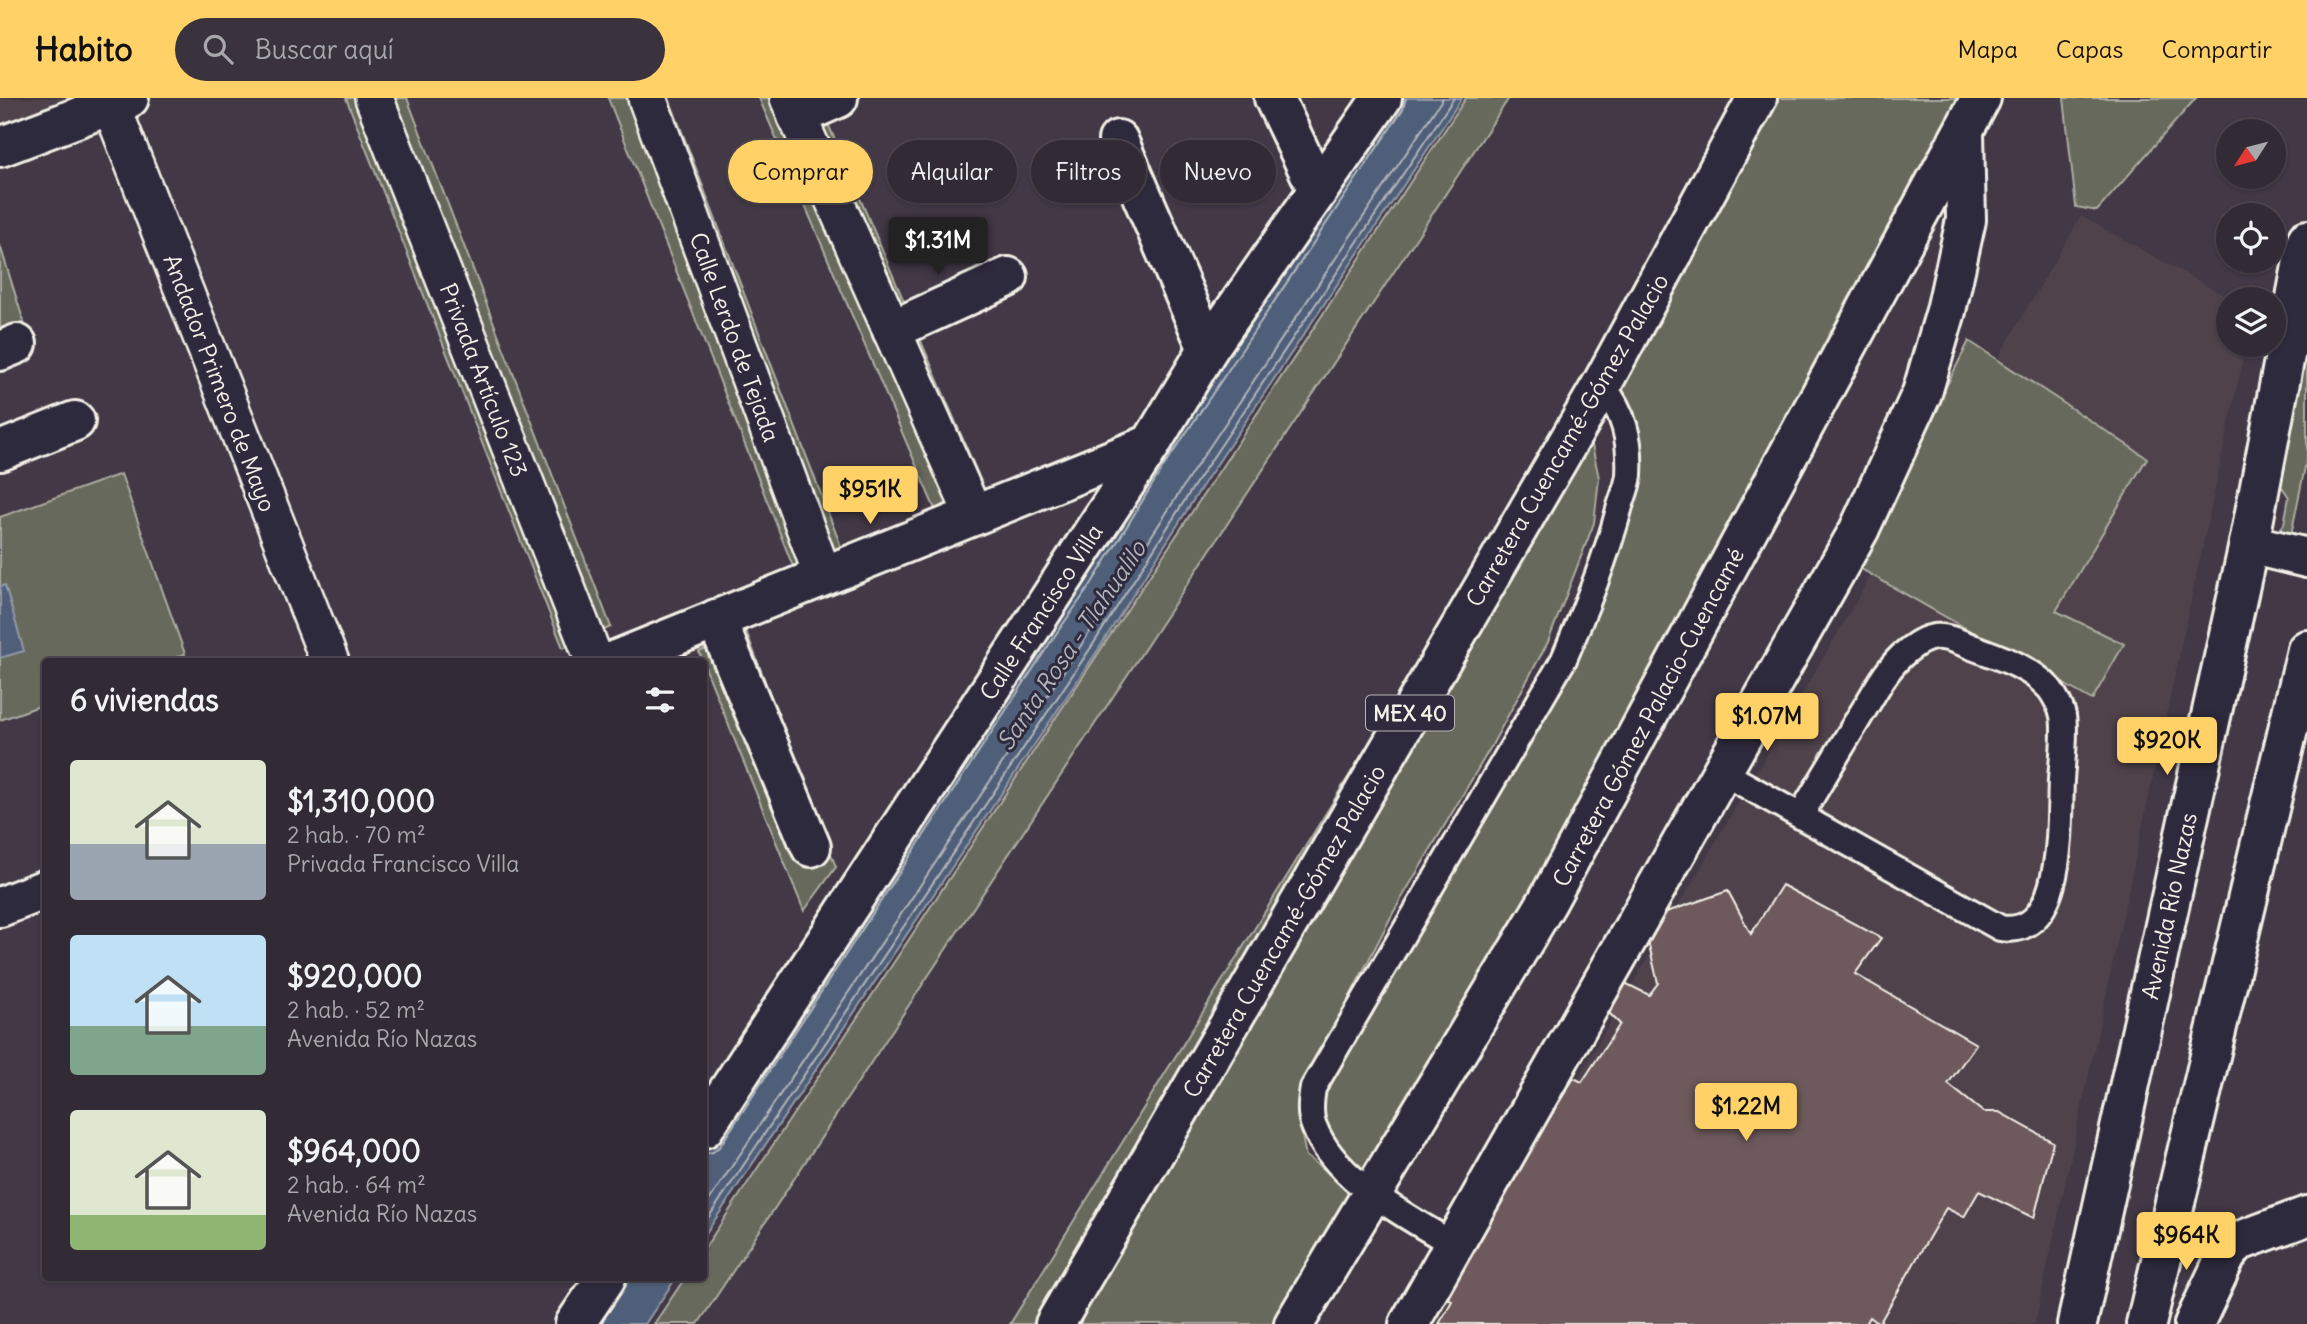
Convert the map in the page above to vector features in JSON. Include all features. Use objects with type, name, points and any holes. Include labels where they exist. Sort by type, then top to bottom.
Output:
[{"type":"main road","points":[[793,107],[838,98]]},
{"type":"main road","points":[[1274,98],[1318,190]]},
{"type":"main road","name":"Calle Francisco Villa","points":[[707,1123],[1151,444],[1208,349],[1381,98]]},
{"type":"main road","name":"Carretera Cuencamé-Gómez Palacio","points":[[1055,1324],[1602,384],[1757,98]]},
{"type":"main road","name":"Carretera Gómez Palacio-Cuencamé","points":[[1294,1324],[1547,902],[1981,98]]},
{"type":"main road","points":[[0,148],[120,101]]},
{"type":"main road","points":[[1409,1324],[1859,530],[1922,393],[1946,311],[1966,220],[1964,132]]},
{"type":"main road","points":[[1145,203],[1208,349]]},
{"type":"main road","name":"Avenida Río Nazas","points":[[2077,1324],[2249,544],[2307,240]]},
{"type":"main road","points":[[892,330],[1008,277]]},
{"type":"main road","points":[[0,451],[75,421]]},
{"type":"main road","points":[[621,658],[1151,444]]},
{"type":"main road","points":[[2249,544],[2307,558]]},
{"type":"main road","points":[[716,620],[811,847]]},
{"type":"main road","points":[[2146,1324],[2307,650]]},
{"type":"main road","points":[[0,907],[42,891]]},
{"type":"main road","points":[[2194,1324],[2226,1256],[2237,1242],[2307,1216]]},
{"type":"main road","points":[[575,1324],[604,1281]]},
{"type":"street","name":"Privada Artículo 123","points":[[374,98],[593,658]]},
{"type":"street","name":"Calle Lerdo de Tejada","points":[[647,98],[823,576]]},
{"type":"street","name":"Andador Primero de Mayo","points":[[120,101],[329,658]]},
{"type":"street","points":[[793,107],[974,516]]},
{"type":"lane","points":[[1454,1245],[1373,1195],[1339,1163],[1313,1124],[1313,1088],[1564,659],[1584,611],[1629,475],[1625,426],[1617,404],[1602,384]]},
{"type":"lane","points":[[1721,772],[1800,817],[2000,928],[2012,930],[2026,926],[2040,913],[2050,891],[2058,862],[2063,716],[2051,689],[2032,673],[2011,662],[1944,636],[1924,639],[1905,652],[1886,673],[1800,817]]},
{"type":"shaded area","points":[[0,98],[142,98],[0,153]]},
{"type":"shaded area","points":[[2081,216],[2216,291],[2216,357],[2243,357],[2035,1324],[1434,1324]]},
{"type":"green space","points":[[346,98],[407,98],[611,627],[563,648]]},
{"type":"green space","points":[[608,98],[669,98],[842,549],[794,569]]},
{"type":"green space","points":[[759,98],[817,98],[835,140],[777,140]]},
{"type":"green space","points":[[1466,98],[1509,98],[698,1324],[654,1324],[683,1281],[707,1281],[707,1244]]},
{"type":"green space","points":[[1749,98],[1974,98],[1744,523],[1365,1184],[1336,1152],[1321,1116],[1323,1088],[1592,622],[1634,486],[1635,413],[1604,359]]},
{"type":"green space","points":[[2064,98],[2196,98],[2097,211],[2076,207]]},
{"type":"green space","points":[[804,203],[862,203],[989,500],[940,521]]},
{"type":"green space","points":[[0,245],[26,329],[0,336]]},
{"type":"green space","points":[[2307,314],[2307,457],[2289,545],[2273,539],[2284,524],[2289,497],[2272,473]]},
{"type":"green space","points":[[1969,341],[2147,458],[2056,611],[2124,644],[2092,700],[1856,566]]},
{"type":"green space","points":[[1582,399],[1599,478],[1594,523],[1548,642],[1492,745],[1393,913],[1301,1091],[1299,1122],[1306,1156],[1363,1198],[1286,1324],[1010,1324]]},
{"type":"green space","points":[[121,474],[185,654],[174,658],[42,658],[42,705],[0,720],[0,517]]},
{"type":"green space","points":[[746,631],[836,867],[804,911],[707,672],[707,658],[701,658],[699,652]]},
{"type":"water","name":"Santa Rosa - Tlahualilo","points":[[1392,98],[1462,98],[1205,482],[1098,650],[707,1232],[707,1137]]},
{"type":"water","points":[[5,585],[24,651],[0,658],[0,587]]},
{"type":"water","points":[[612,1281],[674,1281],[645,1324],[583,1324]]},
{"type":"building","points":[[1782,885],[1881,938],[1855,974],[1976,1044],[1948,1084],[1983,1112],[1999,1112],[2053,1142],[2034,1218],[1979,1191],[1964,1217],[1946,1208],[1879,1324],[1870,1317],[1866,1324],[1439,1324],[1452,1301],[1442,1292],[1574,1078],[1582,1082],[1620,1024],[1605,1009],[1623,982],[1649,995],[1658,983],[1643,920],[1728,891],[1751,934]]}]
